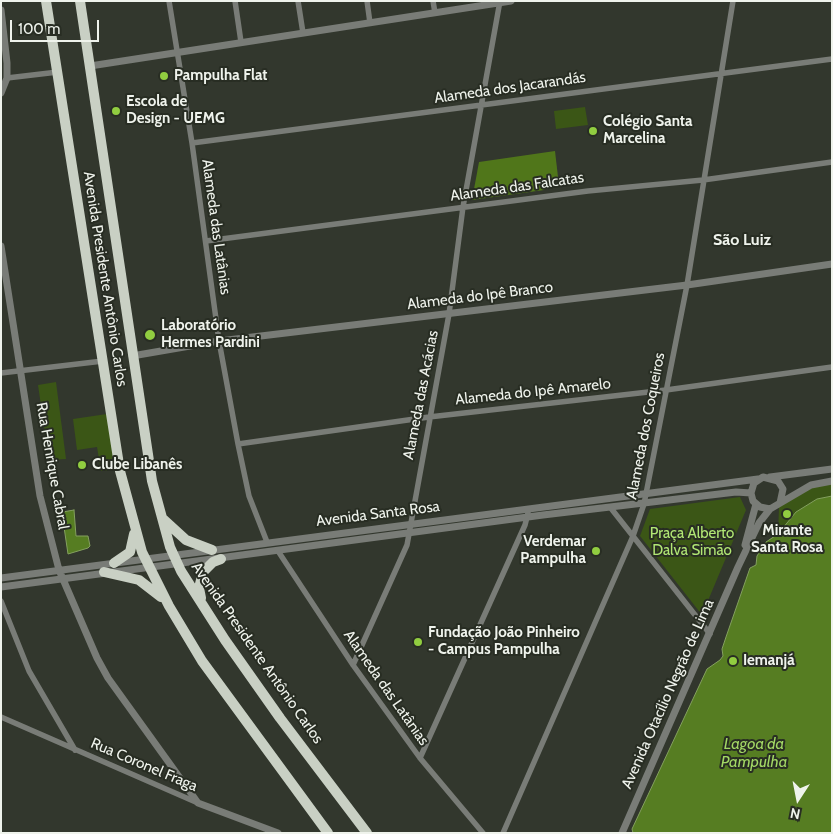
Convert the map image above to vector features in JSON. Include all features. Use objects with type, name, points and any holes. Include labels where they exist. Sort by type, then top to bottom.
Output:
[{"type":"highway","name":"Avenida Presidente Antônio Carlos","points":[[46,1],[120,471],[134,528],[147,563],[169,606],[202,662],[328,833]]},
{"type":"highway","name":"Avenida Presidente Antônio Carlos","points":[[80,1],[152,481],[160,515],[175,560],[201,602],[280,718],[367,833]]},
{"type":"highway","points":[[160,515],[169,526],[186,540],[212,550]]},
{"type":"highway","points":[[114,563],[130,552],[134,542],[134,528]]},
{"type":"highway","points":[[201,602],[199,588],[203,572],[213,562],[221,559]]},
{"type":"highway","points":[[104,572],[139,580],[156,591],[169,606]]},
{"type":"street","name":"Alameda das Latânias","points":[[169,1],[192,143],[219,341],[249,496],[267,542]]},
{"type":"street","points":[[235,1],[241,42]]},
{"type":"street","points":[[298,1],[303,33]]},
{"type":"street","points":[[367,1],[370,23]]},
{"type":"street","points":[[433,1],[435,13]]},
{"type":"street","points":[[90,66],[511,1]]},
{"type":"street","name":"Alameda dos Coqueiros","points":[[503,833],[633,536],[644,504],[687,285],[733,1]]},
{"type":"street","name":"Alameda das Acácias","points":[[354,665],[403,555],[409,534],[449,314],[463,207],[500,2]]},
{"type":"street","points":[[1,10],[6,45],[7,78],[1,93]]},
{"type":"street","name":"Alameda dos Jacarandás","points":[[192,143],[721,72],[832,59]]},
{"type":"street","points":[[7,78],[58,72]]},
{"type":"street","name":"Alameda das Falcatas","points":[[206,241],[588,190],[703,180],[832,162]]},
{"type":"street","name":"Rua Henrique Cabral","points":[[1,246],[40,496],[62,579],[97,658],[108,678],[198,802]]},
{"type":"street","name":"Alameda do Ipê Branco","points":[[132,356],[219,341],[687,285],[832,264]]},
{"type":"street","points":[[1,374],[103,361]]},
{"type":"street","name":"Alameda do Ipê Amarelo","points":[[238,444],[429,417],[666,390],[832,367]]},
{"type":"street","points":[[830,480],[811,485],[770,509],[756,504],[751,493],[754,483],[758,479],[832,469]]},
{"type":"street","points":[[769,477],[778,481],[783,489],[780,503]]},
{"type":"street","name":"Avenida Santa Rosa","points":[[175,560],[212,550],[267,542],[758,479]]},
{"type":"street","name":"Avenida Santa Rosa","points":[[1,587],[62,579],[147,563],[221,559],[528,517],[736,492],[751,493]]},
{"type":"street","name":"Avenida Otacílio Negrão de Lima","points":[[738,567],[756,504]]},
{"type":"street","points":[[610,507],[710,634]]},
{"type":"street","points":[[420,758],[528,517],[528,508]]},
{"type":"street","name":"Avenida Otacílio Negrão de Lima","points":[[622,833],[738,567],[759,522],[770,509]]},
{"type":"street","name":"Alameda das Latânias","points":[[278,551],[354,665],[420,758],[483,833]]},
{"type":"street","name":"Avenida Santa Rosa","points":[[1,578],[114,563],[147,563]]},
{"type":"street","points":[[1,601],[29,671],[75,750]]},
{"type":"street","name":"Rua Coronel Fraga","points":[[1,717],[198,802],[278,833]]},
{"type":"green space","points":[[585,107],[588,125],[556,129],[554,111]]},
{"type":"green space","points":[[56,382],[66,459],[49,460],[38,385]]},
{"type":"green space","points":[[107,414],[116,470],[101,471],[97,447],[77,450],[73,419]]},
{"type":"green space","points":[[832,481],[832,496],[817,499],[796,512],[778,534],[779,507],[794,493]]},
{"type":"green space","name":"Praça Alberto Dalva Simão","points":[[740,497],[746,510],[702,615],[640,536],[650,509]]},
{"type":"shaded area","points":[[555,151],[558,177],[544,190],[472,200],[479,162]]},
{"type":"water","name":"Lagoa da Pampulha","points":[[832,496],[832,833],[633,833],[632,829],[707,669],[723,656],[722,649],[726,637],[750,568],[756,565],[757,556],[766,542],[778,534],[796,512],[817,499]]},
{"type":"water","points":[[74,510],[76,536],[88,536],[90,546],[68,554],[64,527],[60,528],[57,513]]},
{"type":"place","name":"Pampulha Flat","points":[[164,76]]},
{"type":"place","name":"Escola de Design - UEMG","points":[[116,111]]},
{"type":"place","name":"Colégio Santa Marcelina","points":[[593,131]]},
{"type":"place","name":"Laboratório Hermes Pardini","points":[[150,335]]},
{"type":"place","name":"Clube Libanês","points":[[82,465]]},
{"type":"place","name":"Mirante Santa Rosa","points":[[787,514]]},
{"type":"place","name":"Verdemar Pampulha","points":[[596,551]]},
{"type":"place","name":"Fundação João Pinheiro - Campus Pampulha","points":[[418,642]]},
{"type":"place","name":"Iemanjá","points":[[733,661]]},
{"type":"district","name":"São Luiz","points":[[742,240]]}]
